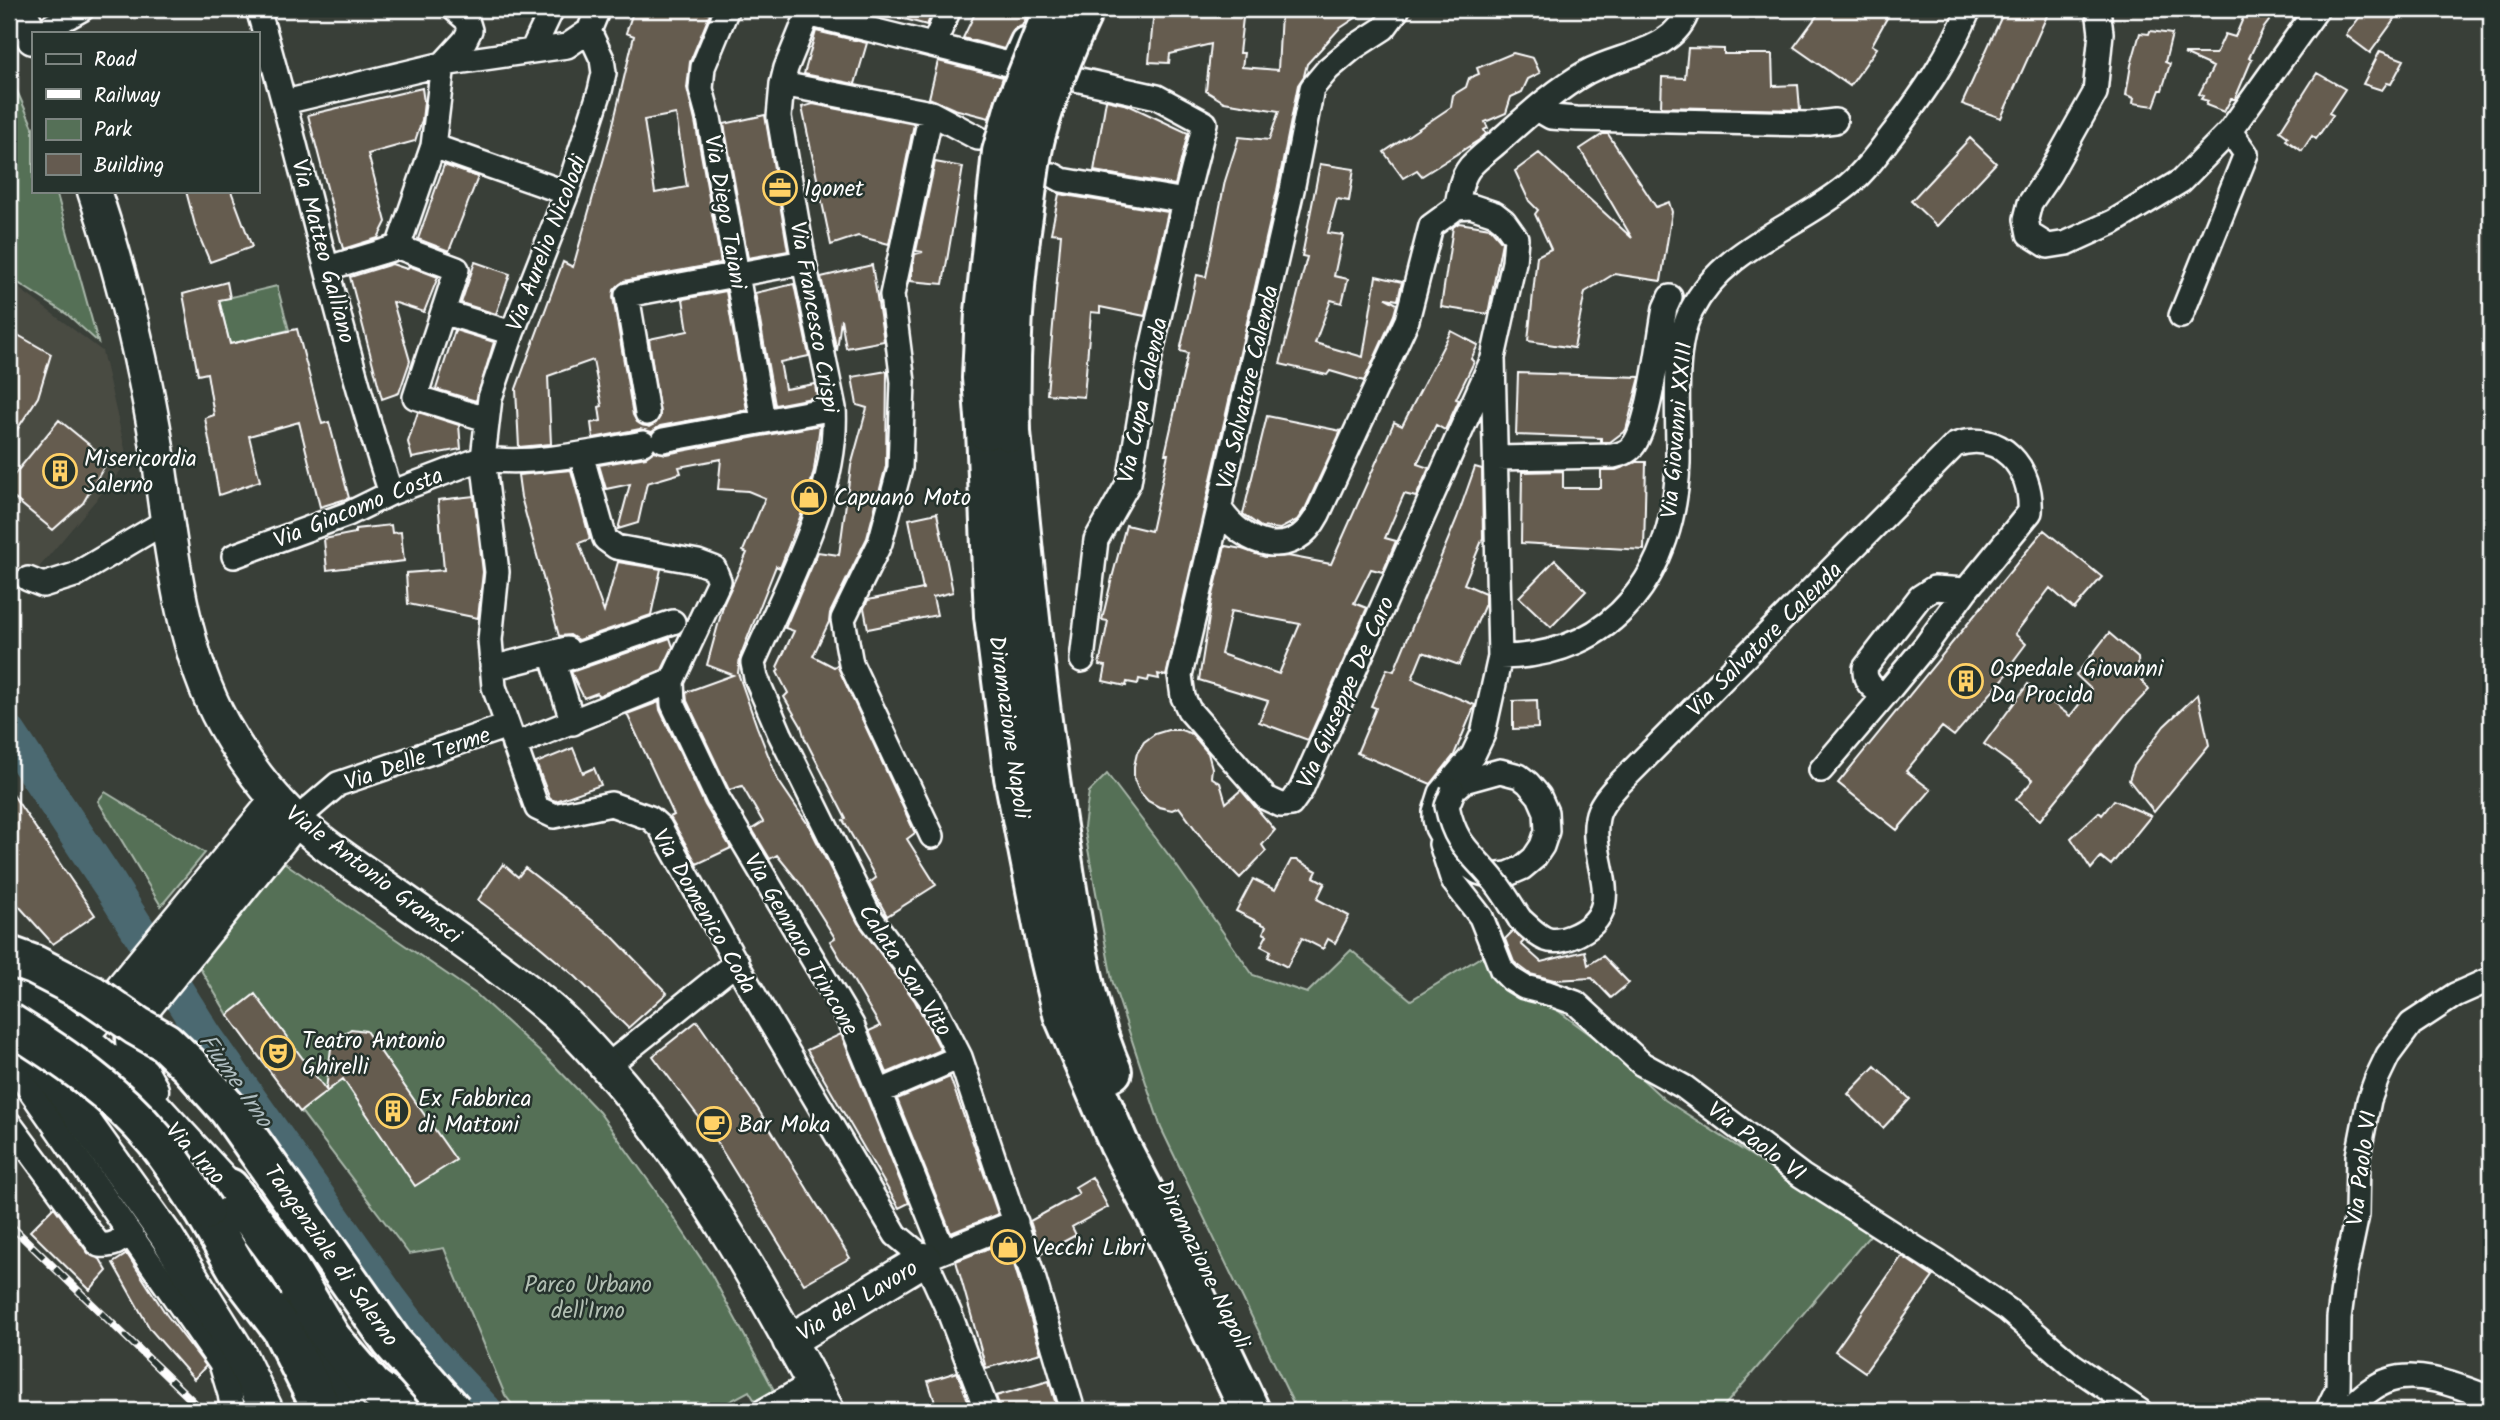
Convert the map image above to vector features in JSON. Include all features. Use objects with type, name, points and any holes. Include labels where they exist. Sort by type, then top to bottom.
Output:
[{"type":"highway","name":"Diramazione Napoli","points":[[999,431],[982,378],[985,312],[1002,152],[1019,94],[1054,9]]},
{"type":"highway","name":"Diramazione Napoli","points":[[1084,9],[1050,87],[1035,136],[1015,265],[1009,365],[999,431],[994,616],[1014,777],[1075,939],[1110,1066],[1275,1411]]},
{"type":"highway","name":"Diramazione Napoli","points":[[1050,877],[1063,1014],[1119,1144],[1164,1230],[1250,1411]]},
{"type":"highway","name":"Tangenziale di Salerno","points":[[9,956],[34,965],[92,995],[165,1042],[189,1065],[229,1110],[385,1332],[453,1411]]},
{"type":"highway","points":[[9,1023],[62,1056],[95,1081],[131,1113],[216,1199],[267,1236],[318,1319],[353,1365],[373,1387],[405,1411]]},
{"type":"highway","points":[[216,1199],[218,1247],[295,1411]]},
{"type":"highway","points":[[216,1199],[241,1275],[281,1328],[323,1411]]},
{"type":"main road","points":[[19,9],[32,35]]},
{"type":"main road","name":"Viale Antonio Gramsci","points":[[94,192],[130,306],[190,636],[204,682],[222,723],[250,766],[286,810],[347,860],[497,965],[559,1017],[606,1067],[663,1135],[695,1182],[828,1411]]},
{"type":"main road","points":[[68,1100],[63,1082],[64,1062],[81,1037],[121,1003],[286,810]]},
{"type":"main road","name":"Via Irno","points":[[9,976],[51,1015],[128,1078],[182,1138],[216,1199],[268,1270],[300,1322],[348,1411]]},
{"type":"main road","points":[[51,1015],[70,1017],[121,1003]]},
{"type":"main road","points":[[121,1003],[132,1027],[132,1049],[145,1077],[182,1138]]},
{"type":"main road","points":[[9,1016],[167,1237],[225,1330],[267,1411]]},
{"type":"main road","points":[[126,1181],[125,1162],[140,1138],[158,1130],[167,1130],[182,1138]]},
{"type":"main road","name":"Via del Lavoro","points":[[789,1341],[934,1254]]},
{"type":"street","points":[[41,32],[82,9]]},
{"type":"street","name":"Via Matteo Galliano","points":[[258,9],[391,493]]},
{"type":"street","points":[[398,247],[433,146],[443,64],[466,40],[470,30],[467,20],[454,9]]},
{"type":"street","points":[[533,50],[552,9]]},
{"type":"street","points":[[285,102],[443,64],[567,46],[589,31],[598,9]]},
{"type":"street","name":"Via Diego Taiani","points":[[727,9],[703,67],[701,89],[709,118],[763,420]]},
{"type":"street","points":[[934,44],[949,9]]},
{"type":"street","points":[[809,11],[1012,65],[1038,9]]},
{"type":"street","name":"Via Salvatore Calenda","points":[[1398,9],[1384,27],[1328,69],[1312,88],[1292,190],[1219,508],[1239,531],[1256,541],[1268,544],[1281,543],[1305,534],[1318,514],[1407,320],[1431,226],[1457,207]]},
{"type":"street","points":[[1437,828],[1435,812],[1441,793],[1473,755],[1483,734],[1500,657],[1493,358],[1514,262],[1516,238],[1504,221],[1494,214],[1471,206],[1457,207],[1461,185],[1470,167],[1537,109],[1589,71],[1662,42],[1684,21],[1688,9]]},
{"type":"street","name":"Via Giovanni XXIII","points":[[1500,657],[1526,657],[1580,642],[1611,623],[1640,592],[1663,547],[1672,509],[1678,466],[1682,338],[1690,313],[1704,289],[1726,265],[1842,190],[1872,161],[1927,90],[1958,35],[1969,9]]},
{"type":"street","points":[[2102,11],[2095,93],[2049,175],[2030,203],[2026,219],[2029,234],[2048,246],[2067,243],[2113,222],[2181,181],[2230,131],[2317,9]]},
{"type":"street","name":"Via Francesco Crispi","points":[[804,544],[821,497],[835,428],[834,408],[804,262],[779,117],[782,84],[809,11]]},
{"type":"street","name":"Via Aurelio Nicolodi","points":[[483,458],[490,398],[512,333],[567,193],[604,73],[602,59],[589,31]]},
{"type":"street","name":"Via Cupa Calenda","points":[[1071,78],[1157,97],[1205,123],[1150,357],[1129,482],[1096,540],[1082,660]]},
{"type":"street","points":[[782,84],[931,113],[978,138]]},
{"type":"street","points":[[1537,109],[1551,117],[1577,119],[1810,124],[1835,121]]},
{"type":"street","points":[[931,113],[892,295],[903,382],[900,468],[880,543],[844,619],[851,664],[932,836]]},
{"type":"street","points":[[2181,316],[2246,154],[2230,131]]},
{"type":"street","points":[[433,146],[567,193]]},
{"type":"street","points":[[1053,175],[1062,180],[1185,201]]},
{"type":"street","points":[[328,268],[398,247],[457,269],[415,397],[486,419]]},
{"type":"street","points":[[647,413],[627,295],[804,262]]},
{"type":"street","points":[[1497,458],[1613,456],[1632,448],[1643,428],[1664,308],[1670,297]]},
{"type":"street","points":[[443,312],[512,333]]},
{"type":"street","name":"Via Giuseppe De Caro","points":[[1222,494],[1180,675],[1183,697],[1189,710],[1266,799],[1281,805],[1291,804],[1301,790],[1493,358]]},
{"type":"street","points":[[483,458],[499,461],[581,454],[834,408]]},
{"type":"street","name":"Via Salvatore Calenda","points":[[1437,828],[1447,846],[1467,865],[1491,876],[1508,874],[1522,868],[1534,859],[1547,831],[1546,812],[1539,796],[1519,776],[1500,771],[1464,781],[1453,791],[1447,806],[1457,836],[1468,853],[1496,882],[1520,919],[1542,938],[1551,942],[1587,930],[1604,905],[1605,888],[1596,830],[1597,819],[1617,786],[1955,445],[1970,440],[1984,440],[2007,451],[2016,462],[2031,497],[2030,512],[1966,590],[1926,645],[1821,770]]},
{"type":"street","points":[[581,454],[605,539],[616,547],[698,562],[714,568],[719,580],[672,681]]},
{"type":"street","name":"Via Giacomo Costa","points":[[234,556],[483,458]]},
{"type":"street","name":"Via Domenico Coda","points":[[483,458],[497,572],[490,640],[494,687],[537,808],[554,816],[611,804],[650,818],[660,827],[895,1235],[934,1254]]},
{"type":"street","points":[[28,579],[43,585],[75,575],[167,520]]},
{"type":"street","name":"Calata San Vito","points":[[804,544],[753,663],[756,678],[780,734],[870,917],[930,998],[960,1057],[1016,1222],[1073,1411]]},
{"type":"street","points":[[1884,696],[1873,688],[1865,676],[1865,668],[1871,660],[1920,597],[1934,588],[1966,590]]},
{"type":"street","points":[[492,668],[549,655],[664,620],[554,663],[573,723]]},
{"type":"street","name":"Via Delle Terme","points":[[286,810],[338,784],[510,736],[573,723],[672,681]]},
{"type":"street","name":"Via Gennaro Trincone","points":[[672,681],[673,704],[718,799],[852,1025],[879,1092],[987,1411]]},
{"type":"street","name":"Via Paolo VI","points":[[1437,828],[1453,881],[1481,916],[1502,970],[1511,979],[1524,987],[1576,1003],[1642,1064],[1684,1087],[1802,1176],[2008,1310],[2071,1364],[2140,1411]]},
{"type":"street","points":[[606,1067],[737,962]]},
{"type":"street","name":"Via Paolo VI","points":[[2327,1411],[2338,1388],[2339,1318],[2344,1272],[2357,1215],[2358,1156],[2369,1100],[2377,1078],[2388,1055],[2411,1024],[2455,995],[2491,979]]},
{"type":"street","points":[[879,1092],[960,1057]]},
{"type":"street","points":[[9,1060],[221,1364],[233,1411]]},
{"type":"street","points":[[9,1123],[99,1245],[114,1244],[122,1239],[126,1230]]},
{"type":"street","points":[[934,1254],[1016,1222]]},
{"type":"street","points":[[2346,1411],[2377,1386],[2392,1379],[2437,1381],[2491,1398]]},
{"type":"street","points":[[764,1411],[813,1383]]},
{"type":"shaded area","points":[[13,284],[102,351],[128,462],[25,584],[9,573],[9,291]]},
{"type":"green space","points":[[9,73],[32,125],[32,192],[56,192],[98,342],[68,315],[12,279],[9,283]]},
{"type":"green space","points":[[277,286],[289,330],[230,344],[219,300]]},
{"type":"green space","points":[[1107,774],[1174,862],[1253,975],[1307,993],[1351,950],[1411,1000],[1487,953],[1498,984],[1549,1004],[1607,1047],[1665,1100],[1872,1233],[1720,1411],[1297,1411],[1161,1128],[1112,980],[1084,827],[1089,792]]},
{"type":"green space","points":[[105,792],[205,853],[161,906],[98,801]]},
{"type":"green space","name":"Parco Urbano dell'Irno","points":[[282,861],[476,994],[552,1063],[599,1112],[710,1272],[774,1390],[755,1401],[749,1391],[712,1411],[517,1411],[505,1395],[444,1248],[409,1254],[228,1015],[198,965]]},
{"type":"building","points":[[634,9],[697,9],[710,14],[690,62],[687,88],[721,263],[624,281],[614,290],[633,415],[637,422],[649,427],[660,417],[649,339],[688,331],[683,299],[726,291],[747,410],[660,426],[652,432],[640,429],[593,438],[591,423],[601,421],[599,407],[602,406],[593,360],[548,376],[551,444],[519,447],[516,389],[563,262],[573,267],[610,137],[634,36],[626,33]],"holes":[[[676,114],[687,187],[655,193],[644,120]]]},
{"type":"building","points":[[887,9],[934,9],[927,25],[886,14]]},
{"type":"building","points":[[977,9],[1030,9],[1022,26],[1015,28],[1004,49],[963,38]]},
{"type":"building","points":[[1154,9],[1244,9],[1239,53],[1244,53],[1242,67],[1278,70],[1281,13],[1317,9],[1369,9],[1339,29],[1307,64],[1298,85],[1277,191],[1166,676],[1158,674],[1159,679],[1139,679],[1138,684],[1127,682],[1126,686],[1103,681],[1106,666],[1099,665],[1108,621],[1102,620],[1126,525],[1151,531],[1188,353],[1180,351],[1197,275],[1206,277],[1225,181],[1239,137],[1269,140],[1279,111],[1224,102],[1206,91],[1211,44],[1170,54],[1169,63],[1149,62]]},
{"type":"building","points":[[1822,9],[1892,9],[1872,45],[1877,48],[1850,86],[1794,47]]},
{"type":"building","points":[[2005,9],[2050,9],[2001,118],[1962,104]]},
{"type":"building","points":[[2247,9],[2278,9],[2263,29],[2249,58],[2252,59],[2235,99],[2231,99],[2224,112],[2206,105],[2208,101],[2201,99],[2203,96],[2199,94],[2213,67],[2184,54],[2216,54],[2225,34],[2235,37]]},
{"type":"building","points":[[2366,9],[2402,9],[2370,53],[2346,35]]},
{"type":"building","points":[[816,31],[867,43],[855,84],[804,74]]},
{"type":"building","points":[[2150,31],[2172,34],[2165,62],[2170,64],[2154,106],[2133,103],[2134,98],[2126,95],[2140,33],[2149,34]]},
{"type":"building","points":[[1688,48],[1724,49],[1724,54],[1772,54],[1773,86],[1798,85],[1800,110],[1661,107],[1662,77],[1685,78]]},
{"type":"building","points":[[2380,51],[2404,60],[2391,84],[2387,83],[2382,90],[2363,84]]},
{"type":"building","points":[[1513,53],[1533,58],[1540,73],[1528,79],[1522,92],[1511,97],[1506,113],[1485,122],[1488,128],[1484,130],[1486,134],[1479,140],[1422,176],[1417,170],[1403,178],[1384,152],[1451,107],[1453,95],[1466,87],[1469,78],[1479,74],[1477,68]]},
{"type":"building","points":[[938,61],[1003,77],[989,118],[954,109],[929,98]]},
{"type":"building","points":[[2317,73],[2345,89],[2329,113],[2333,115],[2316,139],[2312,136],[2302,151],[2286,140],[2288,137],[2280,131]]},
{"type":"building","points":[[422,88],[422,120],[415,141],[368,154],[386,222],[378,238],[343,249],[308,115]]},
{"type":"building","points":[[1106,100],[1128,105],[1188,133],[1175,185],[1094,171]]},
{"type":"building","points":[[813,104],[914,124],[889,244],[858,236],[831,245],[802,107]]},
{"type":"building","points":[[765,115],[788,251],[748,258],[724,124]]},
{"type":"building","points":[[1603,134],[1608,134],[1656,207],[1669,202],[1672,212],[1661,281],[1614,274],[1585,292],[1574,348],[1528,341],[1537,256],[1551,249],[1535,214],[1538,210],[1529,201],[1515,171],[1539,153],[1632,238],[1580,149]]},
{"type":"building","points":[[1970,138],[1996,163],[1937,226],[1911,201]]},
{"type":"building","points":[[935,162],[963,167],[943,284],[910,281],[915,254],[923,252],[916,251]]},
{"type":"building","points":[[1320,164],[1354,169],[1349,201],[1337,199],[1328,233],[1343,235],[1334,276],[1348,279],[1342,303],[1331,300],[1315,343],[1363,357],[1376,276],[1402,282],[1398,300],[1386,298],[1397,304],[1364,381],[1330,371],[1327,375],[1280,364],[1307,257],[1302,256]]},
{"type":"building","points":[[444,165],[478,177],[449,251],[418,239]]},
{"type":"building","points":[[186,192],[231,192],[252,247],[210,262],[196,229]]},
{"type":"building","points":[[1059,194],[1168,212],[1145,316],[1100,307],[1100,313],[1091,312],[1084,397],[1047,394],[1061,234],[1051,233]]},
{"type":"building","points":[[1459,223],[1490,228],[1502,242],[1488,314],[1441,307],[1453,227]]},
{"type":"building","points":[[475,262],[510,274],[496,314],[461,303]]},
{"type":"building","points":[[392,264],[407,269],[409,266],[438,277],[424,312],[393,302],[410,361],[399,393],[382,399],[350,277]]},
{"type":"building","points":[[872,265],[884,341],[846,348],[841,319],[837,351],[821,277]]},
{"type":"building","points":[[227,282],[230,298],[219,300],[230,344],[297,329],[322,424],[329,422],[349,498],[320,507],[299,422],[249,436],[260,481],[219,495],[205,418],[214,415],[207,373],[198,375],[183,294]]},
{"type":"building","points":[[794,284],[809,356],[780,362],[785,389],[815,384],[817,397],[775,405],[755,293]]},
{"type":"building","points":[[9,330],[51,354],[38,397],[9,442]]},
{"type":"building","points":[[455,330],[494,342],[476,401],[436,389]]},
{"type":"building","points":[[1451,331],[1478,345],[1471,359],[1474,362],[1445,430],[1436,425],[1417,464],[1429,468],[1416,497],[1404,494],[1385,538],[1396,541],[1383,572],[1371,569],[1354,603],[1367,608],[1308,740],[1259,722],[1268,701],[1199,680],[1212,599],[1225,546],[1265,557],[1288,556],[1331,564],[1394,422],[1402,426]],"holes":[[[1231,611],[1300,624],[1279,674],[1221,654]]]},
{"type":"building","points":[[887,371],[886,466],[867,538],[830,613],[829,622],[813,656],[834,667],[837,665],[915,833],[907,839],[936,885],[887,916],[869,883],[876,878],[843,820],[846,819],[784,697],[788,693],[777,667],[794,631],[785,628],[818,552],[839,555],[851,466],[867,408],[857,405],[852,377]]},
{"type":"building","points":[[1518,373],[1640,377],[1626,430],[1610,442],[1601,442],[1601,438],[1516,435]]},
{"type":"building","points":[[418,412],[459,425],[461,449],[412,458],[408,442]]},
{"type":"building","points":[[1267,416],[1341,431],[1306,507],[1297,520],[1280,529],[1261,527],[1243,514]]},
{"type":"building","name":"Misericordia Salerno","points":[[59,420],[108,460],[83,503],[53,530],[9,494],[9,481]]},
{"type":"building","points":[[820,425],[814,470],[806,502],[780,568],[776,566],[740,657],[738,673],[778,780],[809,826],[858,923],[915,1001],[941,1050],[887,1073],[869,1031],[880,1026],[830,941],[835,938],[803,887],[777,855],[770,859],[752,829],[763,822],[742,786],[729,790],[687,701],[686,692],[733,675],[707,665],[724,603],[747,553],[743,551],[765,498],[748,491],[718,489],[721,459],[679,467],[681,473],[647,483],[638,523],[618,529],[630,484],[606,489],[599,465],[646,457],[654,451],[666,454]]},
{"type":"building","points":[[1636,462],[1646,462],[1644,550],[1521,543],[1522,472],[1563,471],[1563,488],[1601,488],[1601,470],[1616,470]]},
{"type":"building","points":[[1475,467],[1482,469],[1483,538],[1464,584],[1485,593],[1485,604],[1459,665],[1423,652],[1412,679],[1475,705],[1454,755],[1431,784],[1357,753],[1376,708],[1371,706],[1387,669],[1394,671]]},
{"type":"building","points":[[571,470],[590,539],[579,543],[604,612],[618,562],[661,569],[651,615],[578,640],[570,635],[559,636],[521,497],[518,475]]},
{"type":"building","points":[[474,496],[483,572],[478,618],[408,604],[406,573],[444,570],[438,500]]},
{"type":"building","points":[[937,513],[953,592],[933,597],[937,615],[868,629],[864,608],[868,600],[923,589],[909,519]]},
{"type":"building","points":[[391,525],[392,533],[401,532],[404,561],[327,570],[324,539],[355,533],[355,529]]},
{"type":"building","name":"Ospedale Giovanni Da Procida","points":[[2044,530],[2102,577],[2074,609],[2050,588],[2015,634],[2026,644],[2008,668],[2011,670],[1954,736],[1942,727],[1906,771],[1931,790],[1897,830],[1838,783]]},
{"type":"building","points":[[1555,560],[1586,591],[1551,627],[1519,597]]},
{"type":"building","points":[[2109,633],[2138,658],[2139,676],[2149,690],[2125,715],[2040,820],[2016,800],[2033,780],[1984,744],[2028,684],[2070,716],[2091,689],[2076,675]]},
{"type":"building","points":[[670,638],[673,647],[662,670],[598,696],[597,693],[584,698],[571,672]]},
{"type":"building","points":[[2198,694],[2209,745],[2154,812],[2129,780],[2134,766],[2164,726]]},
{"type":"building","points":[[1537,700],[1538,728],[1513,729],[1513,701]]},
{"type":"building","points":[[659,702],[660,710],[705,805],[731,848],[697,864],[670,817],[674,815],[627,714]]},
{"type":"building","points":[[1181,730],[1192,734],[1208,753],[1212,768],[1211,777],[1220,783],[1226,803],[1241,790],[1275,830],[1262,845],[1266,851],[1240,878],[1204,841],[1179,807],[1172,810],[1159,807],[1148,801],[1139,791],[1134,779],[1137,753],[1144,742],[1155,734]]},
{"type":"building","points":[[573,748],[583,773],[594,768],[601,785],[556,801],[550,799],[536,763]]},
{"type":"building","points":[[9,789],[95,915],[53,944],[9,895]]},
{"type":"building","points":[[2114,800],[2151,816],[2111,865],[2101,857],[2091,869],[2071,838],[2099,812],[2102,815]]},
{"type":"building","points":[[1291,860],[1297,860],[1317,871],[1314,877],[1325,883],[1317,899],[1349,916],[1335,943],[1328,939],[1323,949],[1302,938],[1287,967],[1268,957],[1271,951],[1261,946],[1267,935],[1263,933],[1266,926],[1236,911],[1253,879],[1275,890]]},
{"type":"building","points":[[503,864],[518,877],[525,868],[611,935],[667,993],[628,1028],[576,977],[478,900]]},
{"type":"building","points":[[1513,931],[1524,941],[1521,944],[1541,962],[1585,951],[1588,965],[1603,956],[1629,983],[1611,998],[1592,978],[1554,980],[1530,974],[1514,962],[1505,939]]},
{"type":"building","name":"Ex Fabbrica di Mattoni","points":[[255,994],[326,1090],[331,1048],[335,1041],[351,1029],[366,1031],[456,1160],[415,1186],[343,1079],[300,1112],[228,1015]]},
{"type":"building","points":[[697,1021],[758,1109],[850,1258],[804,1284],[713,1136],[653,1056]]},
{"type":"building","points":[[841,1034],[909,1203],[899,1208],[807,1050]]},
{"type":"building","points":[[1875,1066],[1910,1099],[1883,1128],[1848,1094]]},
{"type":"building","points":[[950,1077],[998,1214],[951,1233],[897,1099]]},
{"type":"building","points":[[1092,1177],[1108,1207],[1072,1227],[1076,1235],[1041,1254],[1030,1221],[1079,1194],[1075,1187]]},
{"type":"building","points":[[54,1207],[88,1253],[100,1259],[107,1271],[90,1290],[30,1231]]},
{"type":"building","points":[[1007,1241],[1041,1353],[986,1368],[956,1261]]},
{"type":"building","points":[[127,1254],[166,1314],[206,1366],[194,1379],[150,1329],[113,1263]]},
{"type":"building","points":[[1902,1256],[1933,1277],[1865,1372],[1835,1351]]},
{"type":"building","points":[[957,1372],[972,1411],[938,1411],[928,1381]]},
{"type":"building","points":[[1049,1381],[1058,1411],[1001,1411],[996,1396]]},
{"type":"waterway","name":"Fiume Irno","points":[[9,733],[110,885],[205,1036],[389,1298],[430,1352],[485,1411]]},
{"type":"railway","points":[[9,1224],[203,1411]]},
{"type":"place","name":"Igonet","points":[[780,188]]},
{"type":"place","name":"Misericordia Salerno","points":[[60,471]]},
{"type":"place","name":"Capuano Moto","points":[[809,497]]},
{"type":"place","name":"Ospedale Giovanni Da Procida","points":[[1966,681]]},
{"type":"place","name":"Teatro Antonio Ghirelli","points":[[278,1053]]},
{"type":"place","name":"Ex Fabbrica di Mattoni","points":[[393,1111]]},
{"type":"place","name":"Bar Moka","points":[[714,1124]]},
{"type":"place","name":"Vecchi Libri","points":[[1008,1247]]}]
